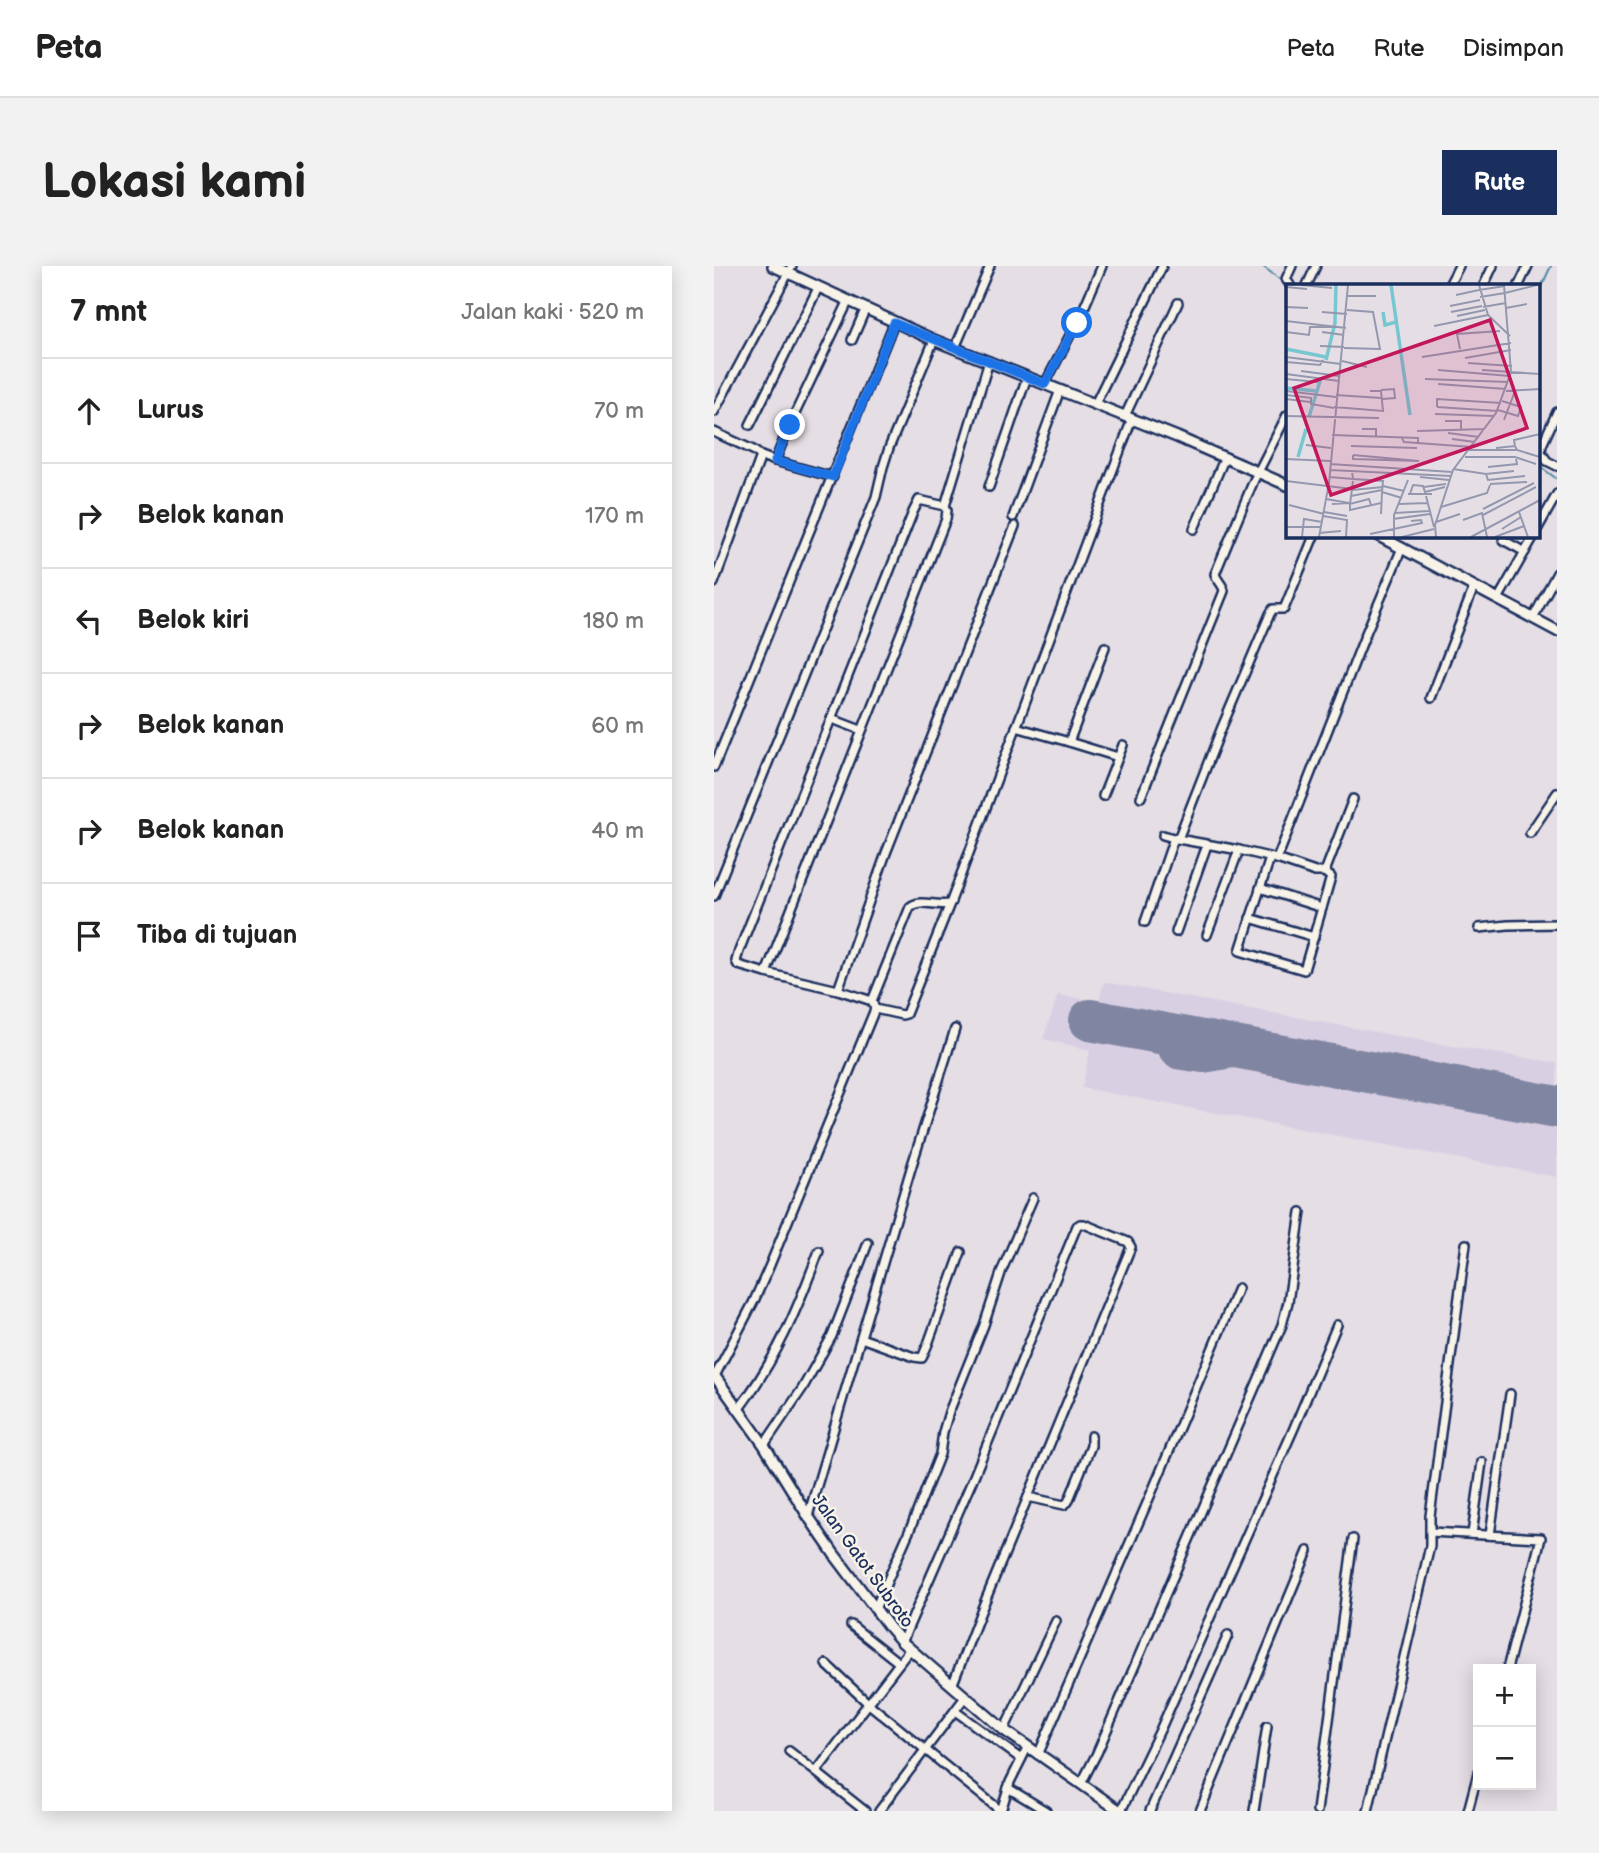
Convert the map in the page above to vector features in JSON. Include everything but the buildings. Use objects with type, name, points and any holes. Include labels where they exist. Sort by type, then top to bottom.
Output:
[{"type":"street","points":[[774,266],[790,270],[818,288],[894,323],[1259,471],[1286,484]]},
{"type":"street","points":[[955,348],[990,266]]},
{"type":"street","points":[[1045,384],[1102,266]]},
{"type":"street","points":[[1289,284],[1286,279],[1292,266]]},
{"type":"street","points":[[1307,284],[1316,266]]},
{"type":"street","points":[[1450,284],[1459,266]]},
{"type":"street","points":[[1484,284],[1493,266]]},
{"type":"street","points":[[1519,284],[1528,266]]},
{"type":"street","points":[[1096,404],[1162,267]]},
{"type":"street","points":[[714,412],[790,270]]},
{"type":"street","points":[[750,425],[818,288]]},
{"type":"street","points":[[775,461],[848,302]]},
{"type":"street","points":[[766,973],[946,519],[947,510],[944,506],[922,500],[916,505],[737,957],[738,965],[766,973],[838,990],[873,1005],[906,1014],[1016,727],[1128,418],[1178,303]]},
{"type":"street","points":[[852,340],[865,310]]},
{"type":"street","points":[[714,767],[894,323]]},
{"type":"street","points":[[714,896],[876,497],[894,436],[934,340]]},
{"type":"street","points":[[944,506],[989,361]]},
{"type":"street","points":[[989,487],[1027,377]]},
{"type":"street","points":[[838,990],[886,853],[1014,522],[1060,390]]},
{"type":"street","points":[[1557,412],[1541,452],[1547,461],[1557,466]]},
{"type":"street","points":[[1141,797],[1224,591],[1215,574],[1259,471],[1286,417]]},
{"type":"street","points":[[714,432],[761,456],[833,477]]},
{"type":"street","points":[[714,583],[761,456]]},
{"type":"street","points":[[1194,529],[1225,457]]},
{"type":"street","points":[[1539,523],[1557,494]]},
{"type":"street","points":[[1146,922],[1176,839],[1270,614],[1273,609],[1284,609],[1314,537]]},
{"type":"street","points":[[1498,599],[1533,537]]},
{"type":"street","points":[[1390,538],[1402,548],[1557,631]]},
{"type":"street","points":[[1503,540],[1525,552]]},
{"type":"street","points":[[1163,835],[1273,858],[1315,872],[1324,872],[1331,877],[1304,970],[1240,951],[1260,888],[1273,858],[1366,633],[1402,548]]},
{"type":"street","points":[[1533,618],[1557,573]]},
{"type":"street","points":[[1431,698],[1474,587]]},
{"type":"street","points":[[1069,742],[1105,647]]},
{"type":"street","points":[[832,719],[861,730]]},
{"type":"street","points":[[1016,727],[1118,757]]},
{"type":"street","points":[[1103,796],[1123,745]]},
{"type":"street","points":[[1530,833],[1557,793]]},
{"type":"street","points":[[1324,872],[1353,799]]},
{"type":"street","points":[[1176,932],[1208,845]]},
{"type":"street","points":[[1207,935],[1239,850]]},
{"type":"street","points":[[1260,888],[1322,908]]},
{"type":"street","points":[[715,1375],[765,1277],[910,907],[916,903],[943,905],[951,901]]},
{"type":"street","points":[[1250,918],[1314,937]]},
{"type":"street","points":[[1479,928],[1557,924]]},
{"type":"street","points":[[808,1516],[955,1029]]},
{"type":"street","points":[[876,1609],[940,1454],[949,1412],[984,1325],[1002,1270],[1033,1198]]},
{"type":"street","points":[[1081,1784],[1097,1753],[1282,1325],[1288,1302],[1301,1212]]},
{"type":"street","points":[[902,1642],[1079,1225],[1084,1224],[1128,1242],[1131,1247],[952,1686]]},
{"type":"street","points":[[764,1445],[802,1389],[832,1336],[867,1243]]},
{"type":"street","points":[[1368,1811],[1430,1546],[1430,1516],[1466,1244]]},
{"type":"street","points":[[738,1410],[783,1339],[799,1305],[818,1251]]},
{"type":"street","points":[[861,1338],[922,1358],[961,1252]]},
{"type":"street","points":[[1038,1755],[1238,1288]]},
{"type":"street","points":[[1120,1811],[1161,1728],[1337,1325]]},
{"type":"street","name":"Jalan Gatot Subroto","points":[[715,1375],[834,1554],[902,1642],[1027,1748],[1120,1811]]},
{"type":"street","points":[[1490,1535],[1510,1394]]},
{"type":"street","points":[[1028,1497],[1064,1504],[1068,1502],[1091,1446],[1091,1436]]},
{"type":"street","points":[[1472,1534],[1482,1462]]},
{"type":"street","points":[[1430,1532],[1540,1537],[1542,1540],[1508,1664]]},
{"type":"street","points":[[1317,1811],[1353,1539]]},
{"type":"street","points":[[1200,1811],[1308,1551]]},
{"type":"street","points":[[1004,1730],[1056,1621]]},
{"type":"street","points":[[851,1625],[899,1662]]},
{"type":"street","points":[[1150,1811],[1228,1634]]},
{"type":"street","points":[[816,1772],[910,1649]]},
{"type":"street","points":[[826,1664],[869,1704],[1001,1811],[1007,1788],[1027,1748]]},
{"type":"street","points":[[879,1811],[965,1697]]},
{"type":"street","points":[[955,1711],[1021,1759]]},
{"type":"street","points":[[1254,1811],[1267,1726]]},
{"type":"street","points":[[789,1751],[865,1811]]},
{"type":"street","points":[[1007,1788],[1046,1811]]},
{"type":"street","points":[[1468,1811],[1474,1790]]},
{"type":"shaded area","points":[[1104,982],[1557,1063],[1557,1177],[1082,1088],[1090,1050],[1043,1039],[1058,995],[1099,1001]]},
{"type":"waterway","points":[[1262,266],[1285,283]]},
{"type":"waterway","points":[[1539,292],[1551,266]]},
{"type":"waterway","points":[[1539,466],[1557,479]]},
{"type":"taxiway","points":[[1169,1034],[1167,1050],[1176,1060],[1203,1064],[1276,1055]]},
{"type":"runway","points":[[1090,1020],[1557,1107]]},
{"type":"route","points":[[790,425],[775,461],[833,477],[894,323],[1045,384],[1077,323]]}]
